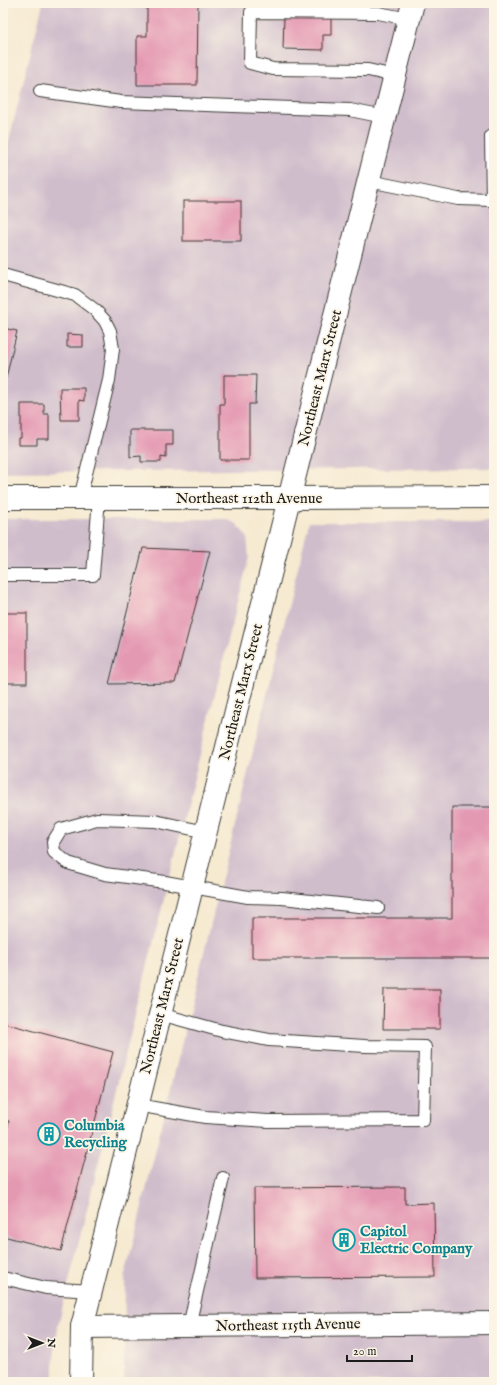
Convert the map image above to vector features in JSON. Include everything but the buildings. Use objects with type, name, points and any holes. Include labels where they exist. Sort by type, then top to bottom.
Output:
[{"type":"street","name":"Northeast Marx Street","points":[[80,1382],[82,1327],[411,11]]},
{"type":"street","name":"Northeast 112th Avenue","points":[[3,498],[494,497]]},
{"type":"street","name":"Northeast 115th Avenue","points":[[82,1327],[494,1323]]},
{"type":"lane","points":[[395,76],[368,70],[273,69],[250,63],[251,12],[378,13],[411,11]]},
{"type":"lane","points":[[40,91],[121,102],[350,110],[384,117]]},
{"type":"lane","points":[[369,181],[458,199],[492,200],[491,136]]},
{"type":"lane","points":[[3,275],[75,295],[95,310],[105,321],[110,331],[113,349],[110,380],[90,498],[93,575],[3,575]]},
{"type":"lane","points":[[206,832],[155,821],[97,820],[61,829],[52,842],[54,852],[68,863],[105,874],[165,882],[248,897],[282,898],[378,908]]},
{"type":"lane","points":[[137,1105],[205,1116],[268,1121],[423,1120],[425,1047],[365,1046],[269,1040],[222,1031],[160,1014]]},
{"type":"lane","points":[[189,1326],[223,1178]]},
{"type":"lane","points":[[3,1278],[46,1288],[91,1291]]},
{"type":"shaded area","points":[[43,3],[494,3],[494,468],[3,472],[3,164]]},
{"type":"shaded area","points":[[3,519],[225,519],[237,524],[247,537],[249,557],[58,1326],[54,1359],[54,1382],[3,1382]]},
{"type":"shaded area","points":[[309,522],[494,522],[494,1382],[124,1382],[125,1276]]},
{"type":"place","name":"Columbia Recycling","points":[[49,1134]]},
{"type":"place","name":"Capitol Electric Company","points":[[344,1240]]}]
